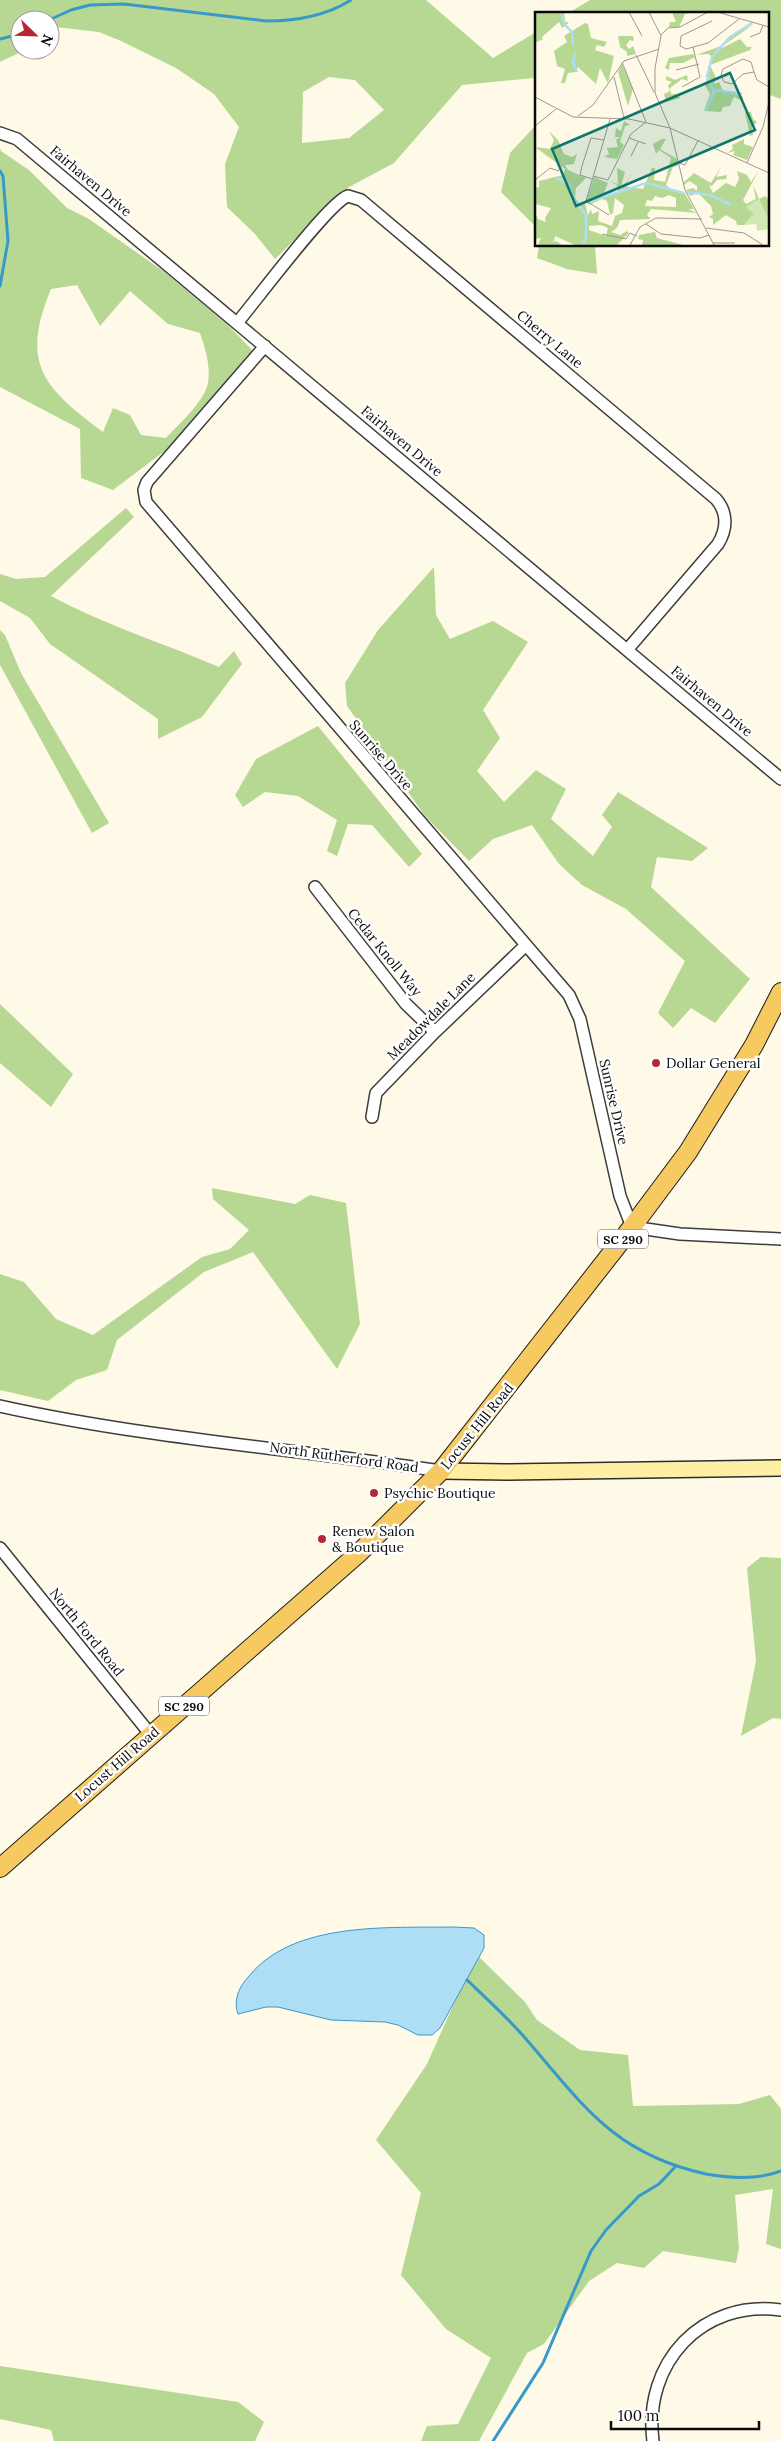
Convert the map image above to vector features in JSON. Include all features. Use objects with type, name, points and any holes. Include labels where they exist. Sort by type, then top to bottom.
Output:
[{"type":"main road","name":"Locust Hill Road","points":[[0,1868],[360,1552],[441,1471],[688,1152],[754,1045],[781,992]]},
{"type":"street","name":"Fairhaven Drive","points":[[0,133],[17,139],[781,779]]},
{"type":"street","name":"Cherry Lane","points":[[237,323],[322,219],[337,202],[348,196],[361,200],[440,265],[716,499],[723,509],[725,529],[718,544],[627,650]]},
{"type":"street","name":"Sunrise Drive","points":[[265,346],[147,482],[144,490],[146,502],[562,986],[576,1006],[620,1196],[632,1226]]},
{"type":"street","name":"Cedar Knoll Way","points":[[314,887],[406,1004],[435,1032]]},
{"type":"street","name":"Meadowdale Lane","points":[[372,1117],[376,1093],[435,1032],[526,945]]},
{"type":"street","points":[[632,1226],[680,1234],[781,1239]]},
{"type":"street","name":"North Rutherford Road","points":[[0,1406],[114,1428],[335,1455],[441,1471],[507,1472],[781,1468]]},
{"type":"street","name":"North Ford Road","points":[[0,1548],[151,1735]]},
{"type":"street","points":[[653,2441],[651,2409],[656,2387],[666,2364],[684,2342],[706,2324],[725,2315],[758,2308],[781,2310]]},
{"type":"green space","points":[[0,0],[426,0],[493,58],[535,33],[535,80],[534,78],[462,85],[394,163],[349,187],[275,259],[255,234],[227,207],[225,164],[239,127],[214,94],[176,68],[99,32],[60,28],[60,10],[10,10],[10,57],[0,62]],"holes":[[[329,77],[355,80],[384,110],[349,138],[302,143],[303,92]]]},
{"type":"green space","points":[[590,0],[781,0],[781,99],[768,94],[768,12],[570,12]]},
{"type":"green space","points":[[535,126],[535,226],[501,192],[510,153]]},
{"type":"green space","points":[[0,148],[1,151],[29,170],[67,208],[89,219],[163,271],[227,324],[253,351],[166,450],[113,490],[81,478],[80,429],[0,387]],"holes":[[[77,285],[100,326],[130,291],[168,324],[200,333],[208,364],[209,377],[206,390],[202,398],[166,438],[141,435],[130,415],[113,408],[103,432],[65,401],[52,387],[43,372],[38,355],[38,337],[42,315],[51,289]]]},
{"type":"green space","points":[[539,246],[595,246],[597,274],[567,269],[537,258]]},
{"type":"green space","points":[[126,508],[134,517],[51,596],[113,625],[219,667],[234,651],[242,664],[202,717],[158,739],[158,719],[50,644],[30,618],[0,601],[0,574],[16,579],[45,577]]},
{"type":"green space","points":[[434,567],[436,615],[450,639],[493,621],[528,642],[483,710],[500,738],[477,771],[504,802],[536,770],[566,789],[551,819],[593,856],[612,827],[602,815],[618,792],[708,848],[692,861],[657,857],[651,887],[750,979],[715,1023],[691,1008],[673,1028],[658,1013],[685,961],[626,909],[582,885],[559,864],[532,825],[493,839],[469,861],[425,816],[347,706],[345,683],[378,630]]},
{"type":"green space","points":[[0,630],[5,635],[21,673],[109,823],[92,833],[0,665]]},
{"type":"green space","points":[[318,726],[422,854],[409,867],[372,825],[348,824],[337,856],[327,851],[337,820],[298,796],[265,792],[243,807],[235,795],[256,759]]},
{"type":"green space","points":[[0,1004],[73,1074],[51,1107],[0,1063]]},
{"type":"green space","points":[[212,1188],[295,1204],[310,1195],[346,1203],[360,1324],[337,1369],[253,1252],[204,1272],[117,1340],[107,1370],[76,1380],[48,1401],[0,1390],[0,1274],[24,1282],[56,1319],[93,1335],[202,1257],[230,1249],[249,1230],[213,1199]]},
{"type":"green space","points":[[761,1557],[781,1558],[781,1719],[773,1718],[741,1736],[756,1661],[747,1568]]},
{"type":"green space","points":[[476,1954],[525,2002],[537,2020],[580,2050],[628,2055],[633,2106],[739,2104],[770,2095],[781,2109],[781,2249],[766,2244],[773,2189],[735,2195],[739,2248],[736,2263],[663,2251],[644,2268],[617,2263],[589,2281],[544,2344],[527,2353],[479,2441],[421,2441],[427,2426],[458,2424],[491,2358],[446,2329],[401,2275],[421,2193],[376,2140],[427,2064]]},
{"type":"green space","points":[[0,2366],[238,2402],[264,2422],[255,2441],[54,2441],[51,2430],[0,2419]]},
{"type":"water","points":[[372,1928],[474,1928],[484,1935],[484,1948],[440,2028],[432,2035],[418,2035],[398,2025],[385,2022],[331,2020],[278,2007],[266,2007],[238,2014],[237,1999],[245,1980],[268,1958],[291,1945],[344,1931]]},
{"type":"waterway","points":[[60,15],[90,5],[124,4],[277,21],[321,14],[351,0]]},
{"type":"waterway","points":[[0,39],[10,36]]},
{"type":"waterway","points":[[0,171],[3,176],[8,241],[0,286]]},
{"type":"waterway","points":[[467,1980],[519,2031],[565,2085],[603,2124],[647,2154],[674,2165],[706,2174],[744,2177],[763,2176],[781,2171]]},
{"type":"waterway","points":[[493,2441],[543,2363],[591,2251],[606,2230],[639,2196],[659,2184],[675,2167]]},
{"type":"place","name":"Dollar General","points":[[656,1063]]},
{"type":"place","name":"Psychic Boutique","points":[[374,1493]]},
{"type":"place","name":"Renew Salon & Boutique","points":[[322,1539]]}]
